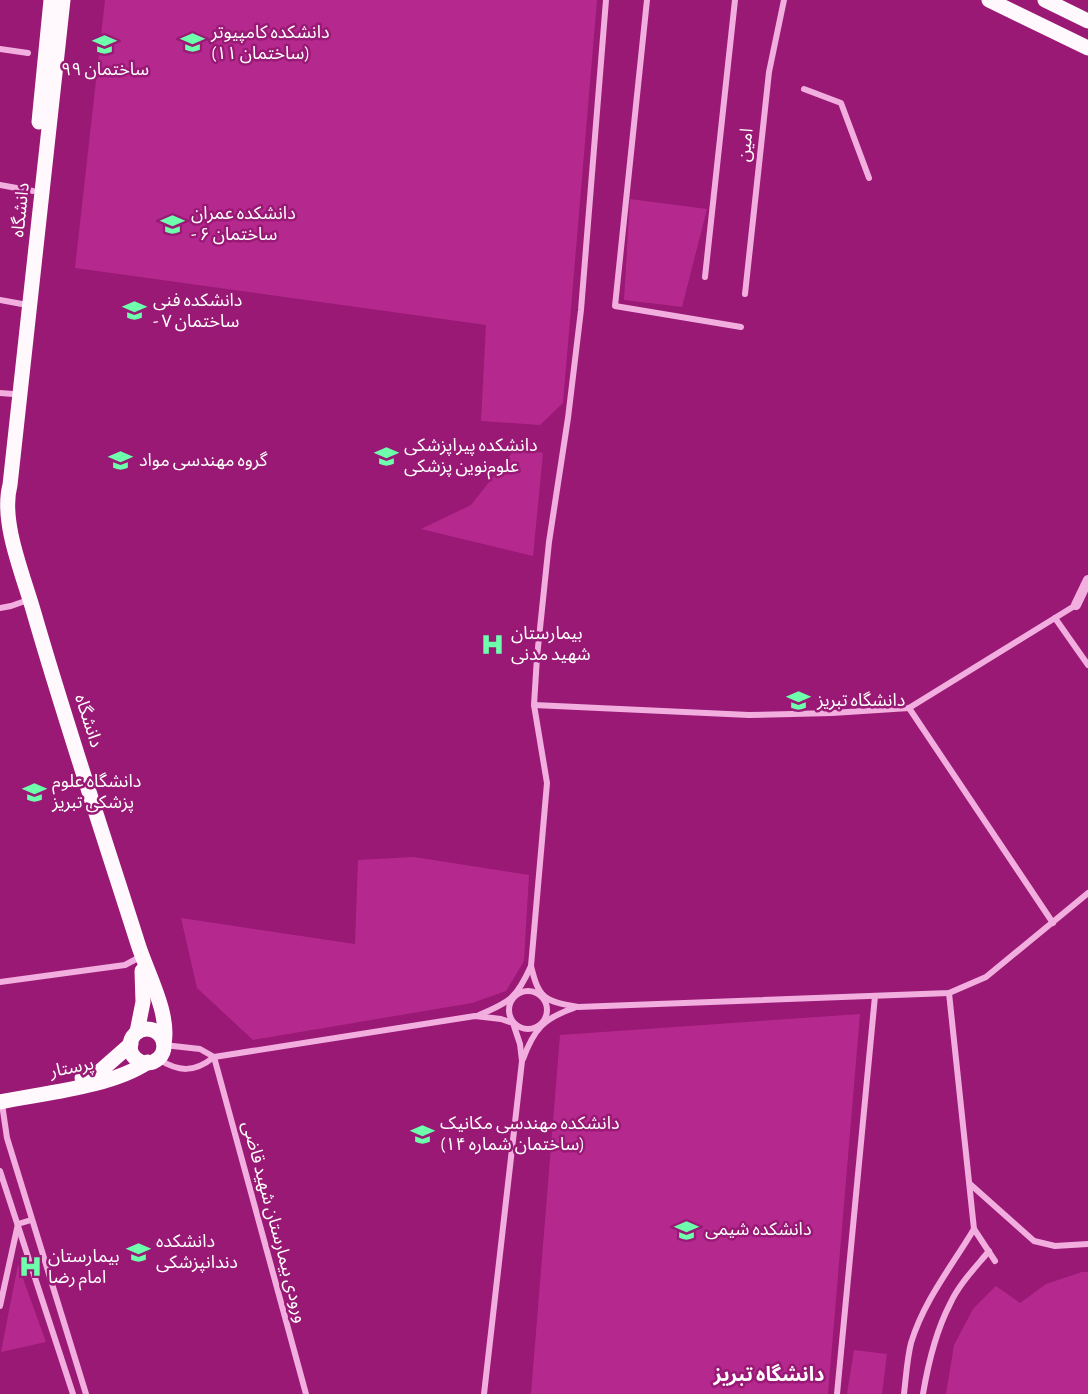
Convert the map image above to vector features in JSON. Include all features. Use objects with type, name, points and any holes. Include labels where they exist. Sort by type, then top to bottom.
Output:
[{"type":"main road","name":"دانشگاه","points":[[8,495],[4,487],[6,393],[22,304],[51,0]]},
{"type":"main road","name":"دانشگاه","points":[[63,0],[8,495],[12,538],[30,599],[163,1016],[158,1052]]},
{"type":"main road","points":[[989,0],[1088,48]]},
{"type":"main road","points":[[1045,0],[1088,21]]},
{"type":"main road","name":"دانشگاه","points":[[134,1038],[143,1002],[142,956]]},
{"type":"main road","points":[[147,1029],[152,1030],[160,1035],[158,1052],[137,1059],[134,1056],[134,1038],[147,1029]]},
{"type":"main road","name":"پرستار","points":[[0,1098],[99,1073],[134,1038]]},
{"type":"main road","name":"پرستار","points":[[0,1098],[111,1080],[136,1070],[158,1052]]},
{"type":"street","points":[[483,1394],[522,1061],[520,1044],[509,1011],[513,997],[522,987],[531,966],[547,783],[534,705],[549,542],[568,418],[581,310],[606,0]]},
{"type":"street","points":[[646,0],[615,306],[741,327]]},
{"type":"street","points":[[705,278],[735,0]]},
{"type":"street","name":"امین","points":[[745,294],[769,72],[784,0]]},
{"type":"street","points":[[0,49],[28,52]]},
{"type":"street","points":[[804,89],[841,103],[869,178]]},
{"type":"street","points":[[0,185],[33,191]]},
{"type":"street","points":[[0,300],[22,304]]},
{"type":"street","points":[[534,705],[749,715],[909,708],[1076,605],[1088,580]]},
{"type":"street","points":[[0,608],[30,599]]},
{"type":"street","points":[[1055,618],[1088,665]]},
{"type":"street","points":[[909,708],[1053,923]]},
{"type":"street","points":[[158,1052],[171,1067],[187,1070],[204,1065],[214,1057],[475,1016],[502,1005],[524,991],[530,991],[564,1004],[578,1006],[949,993],[987,977],[1088,893]]},
{"type":"street","points":[[0,982],[125,965],[142,956]]},
{"type":"street","points":[[522,1061],[532,1036],[545,1019],[547,1007],[536,986],[531,966]]},
{"type":"street","points":[[949,993],[974,1229],[995,1261]]},
{"type":"street","points":[[837,1394],[875,996]]},
{"type":"street","points":[[475,1016],[501,1019],[524,1029],[530,1029],[561,1012],[578,1006]]},
{"type":"street","points":[[158,1052],[200,1049],[214,1057]]},
{"type":"street","name":"ورودی بیمارستان شهید قاضی","points":[[214,1057],[306,1394]]},
{"type":"street","points":[[0,1098],[7,1138],[86,1394]]},
{"type":"street","points":[[0,1171],[73,1394]]},
{"type":"street","points":[[969,1184],[1034,1241],[1055,1246],[1088,1244]]},
{"type":"street","points":[[18,1224],[31,1220]]},
{"type":"street","points":[[0,1306],[18,1224]]},
{"type":"street","points":[[904,1394],[911,1344],[921,1316],[945,1272],[974,1229]]},
{"type":"street","points":[[923,1394],[927,1370],[949,1305],[964,1280],[989,1251]]},
{"type":"shaded area","points":[[105,0],[597,0],[563,403],[540,425],[481,421],[486,325],[75,268]]},
{"type":"shaded area","points":[[630,199],[707,209],[682,307],[624,300]]},
{"type":"shaded area","points":[[516,448],[543,453],[533,556],[421,529],[471,505]]},
{"type":"shaded area","points":[[414,857],[529,875],[524,961],[506,991],[472,1003],[253,1040],[197,988],[181,918],[355,944],[358,860]]},
{"type":"shaded area","points":[[860,1014],[828,1394],[531,1394],[560,1035]]},
{"type":"shaded area","points":[[18,1265],[46,1342],[1,1352]]},
{"type":"shaded area","points":[[1088,1272],[1088,1394],[946,1394],[954,1345],[973,1309],[996,1286],[1020,1303],[1046,1284]]},
{"type":"shaded area","points":[[854,1350],[887,1354],[882,1394],[847,1394]]},
{"type":"place","name":"دانشکده کامپیوتر (ساختمان ۱۱)","points":[[193,43]]},
{"type":"place","name":"ساختمان ۹۹","points":[[105,44]]},
{"type":"place","name":"دانشکده عمران - ساختمان ۶","points":[[173,224]]},
{"type":"place","name":"دانشکده فنی - ساختمان ۷","points":[[135,311]]},
{"type":"place","name":"دانشکده پیراپزشکی علوم‌نوین پزشکی","points":[[386,456]]},
{"type":"place","name":"گروه مهندسی مواد","points":[[121,461]]},
{"type":"place","name":"بیمارستان شهید مدنی","points":[[493,644]]},
{"type":"place","name":"دانشگاه تبریز","points":[[799,701]]},
{"type":"place","name":"دانشگاه علوم پزشکی تبریز","points":[[34,792]]},
{"type":"place","name":"دانشکده مهندسی مکانیک (ساختمان شماره ۱۴)","points":[[422,1134]]},
{"type":"place","name":"دانشکده شیمی","points":[[687,1230]]},
{"type":"place","name":"دانشکده دندانپزشکی","points":[[138,1252]]},
{"type":"place","name":"بیمارستان امام رضا","points":[[30,1267]]},
{"type":"district","name":"دانشگاه تبریز","points":[[769,1375]]}]
